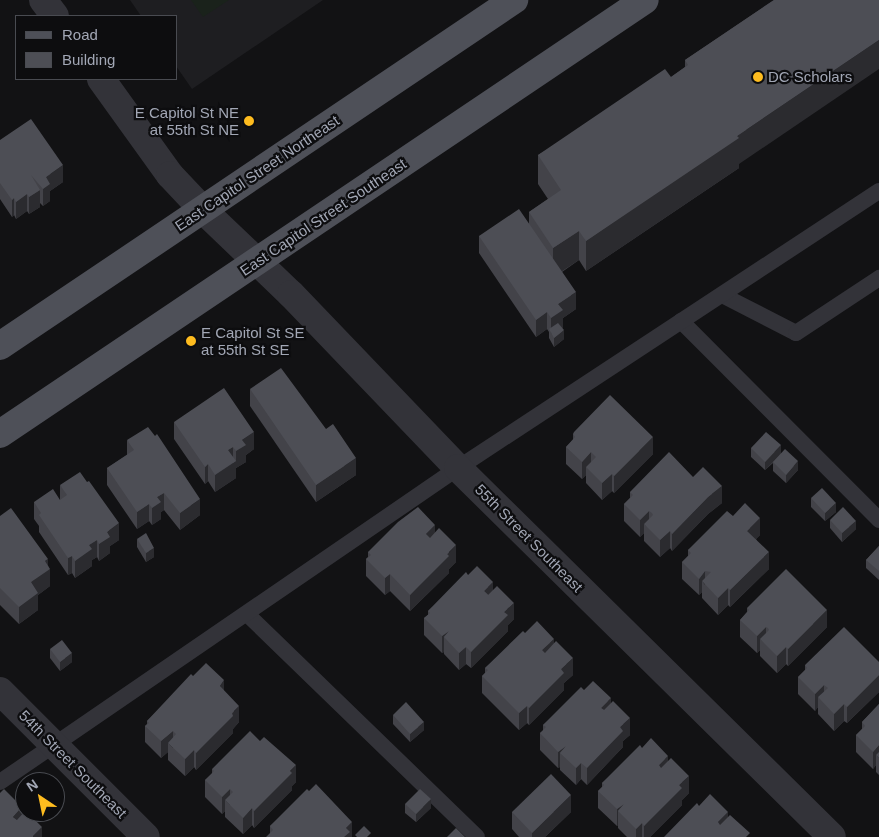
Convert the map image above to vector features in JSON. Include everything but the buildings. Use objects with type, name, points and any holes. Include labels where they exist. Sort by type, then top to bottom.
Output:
[{"type":"main road","name":"East Capitol Street Northeast","points":[[0,346],[514,0]]},
{"type":"main road","name":"East Capitol Street Southeast","points":[[0,434],[645,0]]},
{"type":"street","points":[[43,0],[54,15]]},
{"type":"street","name":"55th Street Southeast","points":[[101,80],[170,175],[203,210],[257,261],[458,468],[832,837]]},
{"type":"street","name":"54th Street Southeast","points":[[0,691],[146,837]]},
{"type":"lane","points":[[0,782],[458,468],[879,191]]},
{"type":"lane","points":[[722,295],[796,333],[879,278]]},
{"type":"lane","points":[[681,321],[879,520]]},
{"type":"lane","points":[[246,614],[477,837]]},
{"type":"shaded area","points":[[130,0],[323,0],[192,89],[178,69],[178,15],[140,15]]},
{"type":"shaded area","points":[[191,0],[229,0],[203,17]]},
{"type":"place","name":"DC Scholars","points":[[758,77]]},
{"type":"place","name":"E Capitol St NE at 55th St NE","points":[[249,121]]},
{"type":"place","name":"E Capitol St SE at 55th St SE","points":[[191,341]]}]
